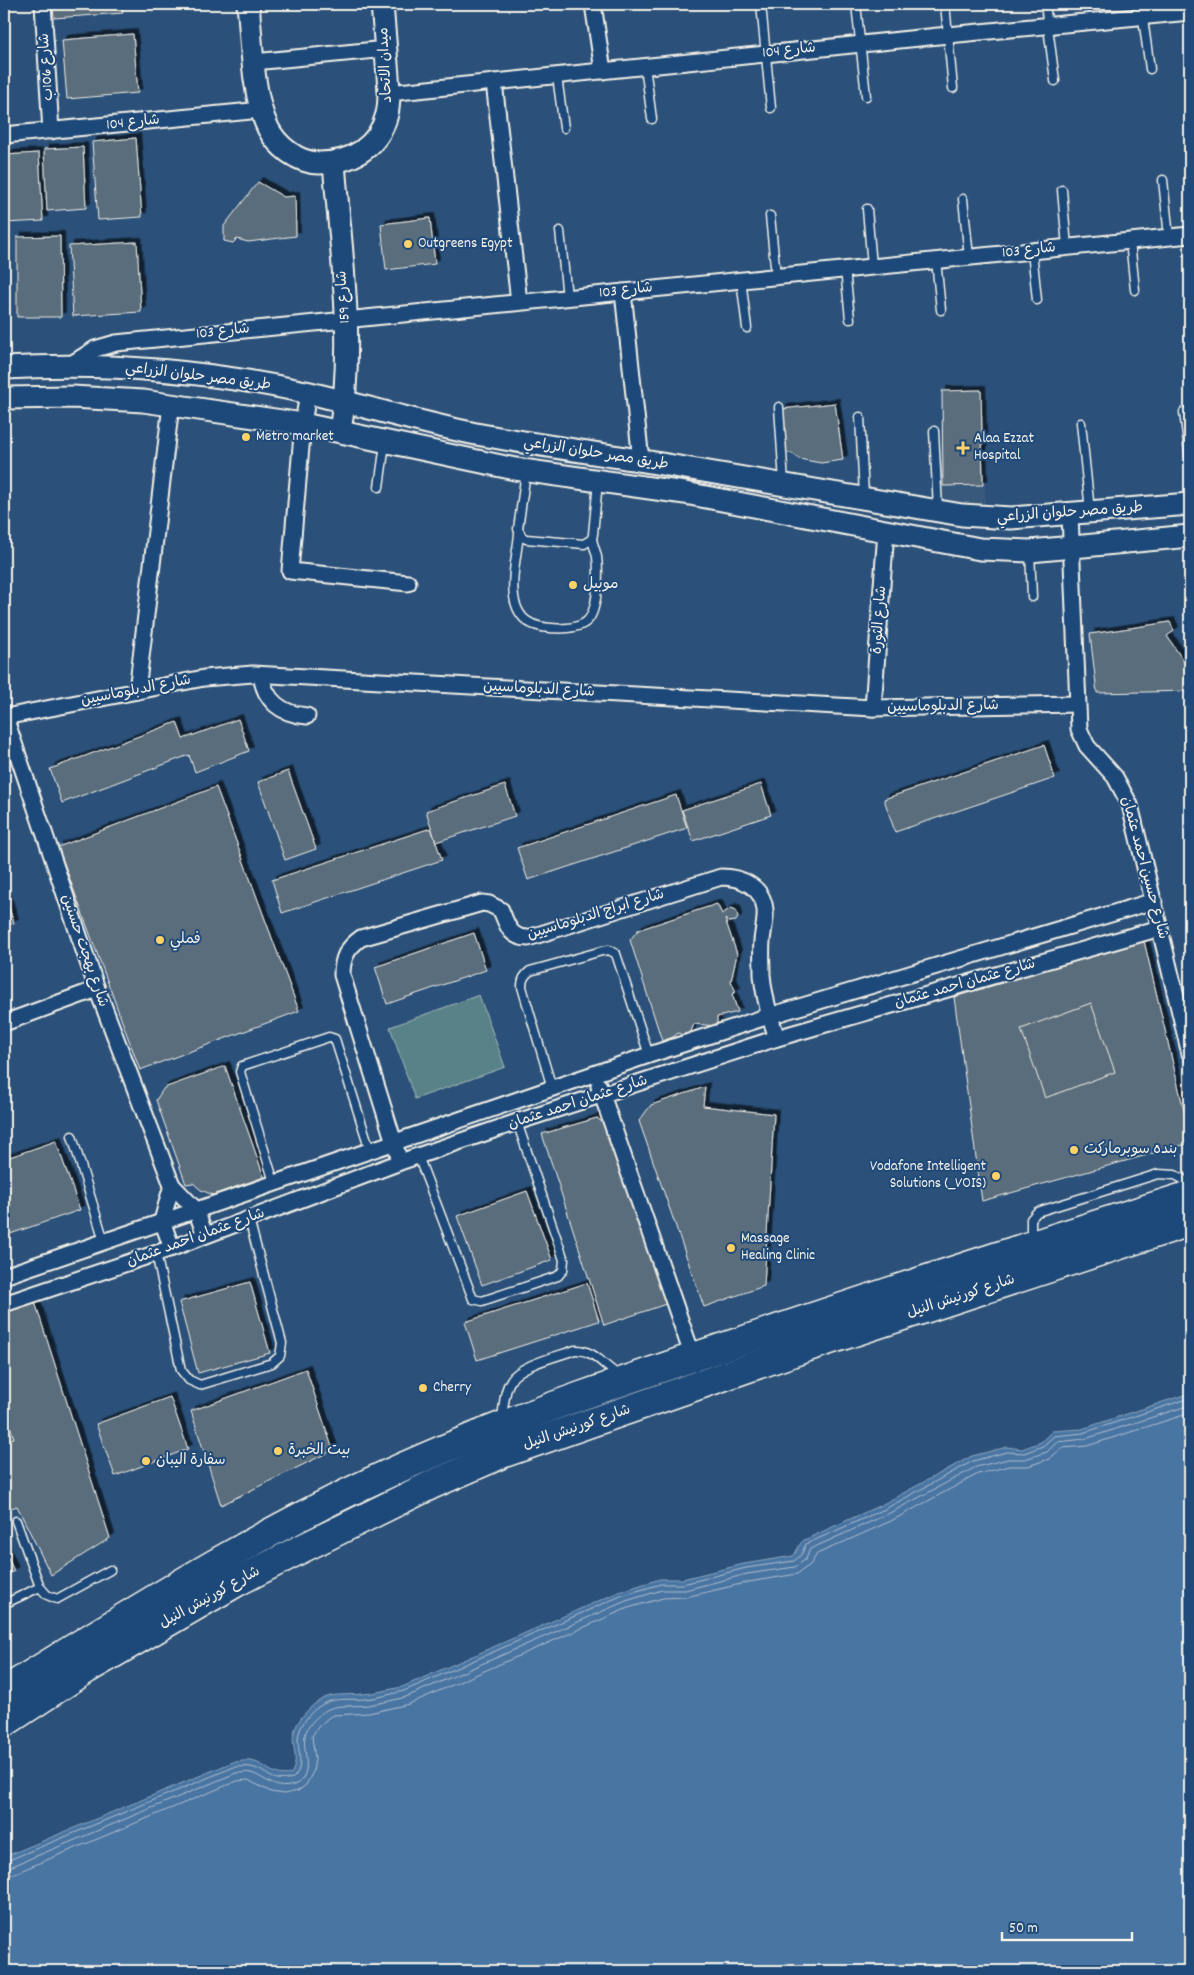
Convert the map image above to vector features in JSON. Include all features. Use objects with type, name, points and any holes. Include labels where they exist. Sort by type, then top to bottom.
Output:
[{"type":"highway","name":"شارع كورنيش النيل","points":[[4,1691],[175,1586],[295,1520],[415,1462],[500,1427],[693,1357],[1031,1245],[1190,1195]]},
{"type":"highway","name":"شارع كورنيش النيل","points":[[4,1721],[87,1669],[237,1582],[406,1497],[504,1453],[808,1347],[1190,1222]]},
{"type":"main road","name":"ميدان الاتحاد","points":[[248,4],[254,62],[262,110],[269,128],[280,144],[296,156],[314,163],[334,163],[353,158],[369,147],[381,131],[388,113],[389,93],[382,4]]},
{"type":"main road","name":"شارع 159","points":[[334,163],[346,320],[345,402],[340,431]]},
{"type":"main road","name":"طريق مصر حلوان الزراعي","points":[[4,368],[68,366],[128,368],[248,381],[308,393],[472,433],[938,511],[1002,518],[1080,514],[1190,504]]},
{"type":"main road","name":"طريق مصر حلوان الزراعي","points":[[4,398],[72,397],[171,405],[303,424],[526,470],[685,493],[980,549],[1030,551],[1190,536]]},
{"type":"street","name":"شارع 106ب","points":[[43,4],[52,131]]},
{"type":"street","points":[[593,4],[603,71]]},
{"type":"street","name":"شارع 104","points":[[389,93],[1048,25],[1142,10],[1190,12]]},
{"type":"street","points":[[254,62],[386,49]]},
{"type":"street","points":[[494,82],[519,302]]},
{"type":"street","name":"شارع 104","points":[[4,135],[262,110]]},
{"type":"street","name":"شارع 103","points":[[68,366],[95,349],[116,343],[1190,235]]},
{"type":"street","points":[[623,292],[641,460]]},
{"type":"street","points":[[308,393],[303,424],[290,571],[408,583]]},
{"type":"street","points":[[137,691],[171,405]]},
{"type":"street","name":"شارع حسين احمد عثمان","points":[[1080,514],[1071,547],[1079,729],[1087,746],[1115,777],[1130,805],[1160,928],[1185,1008],[1190,1054]]},
{"type":"street","name":"شارع الثورة","points":[[873,708],[886,531]]},
{"type":"street","name":"شارع الدبلوماسيين","points":[[4,715],[228,675],[261,675],[873,708],[1077,704]]},
{"type":"street","points":[[261,675],[268,697],[275,705],[284,712],[306,716]]},
{"type":"street","name":"شارع بهجت حسنين","points":[[4,715],[97,990],[172,1185],[196,1210]]},
{"type":"street","name":"شارع ابراج الدبلوماسيين","points":[[400,1162],[342,974],[342,966],[348,950],[361,938],[482,903],[501,910],[509,931],[514,936],[528,938],[721,877],[733,877],[744,880],[754,887],[761,897],[765,908],[762,968],[769,1016],[776,1038]]},
{"type":"street","name":"شارع عثمان احمد عثمان","points":[[4,1276],[649,1055],[769,1016],[1154,901]]},
{"type":"street","name":"شارع عثمان احمد عثمان","points":[[4,1304],[172,1248],[400,1162],[602,1094],[776,1038],[1160,928]]},
{"type":"street","points":[[955,960],[961,985]]},
{"type":"street","points":[[4,1023],[97,990]]},
{"type":"street","points":[[594,1073],[693,1357]]},
{"type":"street","points":[[172,1185],[162,1221],[172,1248]]},
{"type":"street","points":[[196,1210],[205,1235]]},
{"type":"lane","points":[[760,4],[771,108]]},
{"type":"lane","points":[[856,4],[866,96]]},
{"type":"lane","points":[[945,4],[953,88]]},
{"type":"lane","points":[[1045,4],[1056,81]]},
{"type":"lane","points":[[1142,10],[1150,69]]},
{"type":"lane","points":[[645,66],[652,119]]},
{"type":"lane","points":[[557,76],[564,128]]},
{"type":"lane","points":[[1163,180],[1169,237]]},
{"type":"lane","points":[[1062,190],[1067,247]]},
{"type":"lane","points":[[963,199],[969,257]]},
{"type":"lane","points":[[867,209],[872,266]]},
{"type":"lane","points":[[770,216],[776,276]]},
{"type":"lane","points":[[560,231],[567,297]]},
{"type":"lane","points":[[1130,241],[1135,290]]},
{"type":"lane","points":[[1032,251],[1037,300]]},
{"type":"lane","points":[[936,260],[941,310]]},
{"type":"lane","points":[[845,269],[850,319]]},
{"type":"lane","points":[[741,280],[747,328]]},
{"type":"lane","points":[[779,407],[784,485]]},
{"type":"lane","points":[[1184,412],[1190,460]]},
{"type":"lane","points":[[860,417],[864,498]]},
{"type":"lane","points":[[1080,514],[1081,423]]},
{"type":"lane","points":[[934,431],[938,511]]},
{"type":"lane","points":[[379,487],[386,441]]},
{"type":"lane","points":[[526,470],[518,529],[513,590],[515,603],[520,614],[527,622],[537,626],[568,629],[579,627],[587,621],[593,612],[598,573],[597,556],[592,539],[598,481]]},
{"type":"lane","points":[[519,534],[526,539],[584,544],[592,539]]},
{"type":"lane","points":[[1030,551],[1032,597]]},
{"type":"lane","points":[[552,1088],[522,987],[525,975],[530,971],[602,951],[609,950],[616,954],[649,1055]]},
{"type":"lane","points":[[274,1182],[240,1072],[242,1066],[329,1037],[336,1039],[370,1150]]},
{"type":"lane","points":[[418,1156],[473,1299],[482,1301],[558,1276],[563,1270],[565,1263],[517,1122]]},
{"type":"lane","points":[[72,1136],[104,1241]]},
{"type":"lane","points":[[1031,1245],[1031,1219],[1037,1212],[1158,1174],[1175,1175],[1190,1184]]},
{"type":"lane","points":[[156,1253],[182,1370],[189,1380],[200,1385],[272,1363],[280,1356],[282,1343],[249,1219]]},
{"type":"lane","points":[[500,1427],[507,1389],[511,1379],[518,1371],[575,1350],[583,1349],[591,1353],[604,1366],[628,1380]]},
{"type":"lane","points":[[16,1521],[40,1587],[47,1594],[57,1599],[110,1570]]},
{"type":"lane","points":[[4,1604],[40,1587]]},
{"type":"shaded area","name":"Alaa Ezzat Hospital","points":[[941,388],[985,388],[985,507],[941,508]]},
{"type":"green space","points":[[479,995],[505,1067],[415,1099],[390,1027]]},
{"type":"water","points":[[1190,1393],[1190,1971],[4,1971],[4,1857],[233,1762],[256,1762],[279,1774],[291,1774],[295,1762],[293,1740],[295,1729],[300,1719],[309,1709],[324,1698],[334,1695],[369,1693],[402,1687],[621,1591],[660,1579],[682,1579],[744,1564],[793,1556],[800,1543],[804,1540],[883,1504],[972,1456],[1007,1447],[1022,1449],[1041,1442],[1052,1431],[1082,1429]]},
{"type":"building","points":[[53,4],[122,4],[123,13],[54,18]]},
{"type":"building","points":[[133,34],[138,93],[67,99],[62,40]]},
{"type":"building","points":[[136,138],[142,217],[98,220],[92,142]]},
{"type":"building","points":[[83,147],[86,208],[47,211],[44,149]]},
{"type":"building","points":[[39,153],[43,221],[4,223],[4,155]]},
{"type":"building","points":[[258,182],[284,197],[295,196],[296,236],[248,242],[237,239],[233,243],[224,241],[224,226]]},
{"type":"building","name":"Outgreens Egypt","points":[[430,218],[435,264],[386,270],[381,224]]},
{"type":"building","points":[[60,236],[61,317],[17,317],[17,237]]},
{"type":"building","points":[[137,242],[141,312],[73,316],[69,246]]},
{"type":"building","name":"Alaa Ezzat Hospital","points":[[981,390],[983,485],[943,486],[942,391]]},
{"type":"building","points":[[835,403],[843,460],[821,463],[799,459],[792,453],[785,453],[782,409]]},
{"type":"building","points":[[1170,622],[1174,631],[1167,636],[1190,671],[1190,691],[1097,693],[1090,634]]},
{"type":"building","points":[[238,719],[249,751],[195,772],[189,755],[62,803],[50,769],[177,722],[183,739]]},
{"type":"building","points":[[1044,745],[1055,778],[895,832],[884,799]]},
{"type":"building","points":[[288,771],[316,849],[285,860],[258,782]]},
{"type":"building","points":[[761,784],[771,815],[693,841],[682,810]]},
{"type":"building","points":[[505,785],[515,816],[436,842],[426,811]]},
{"type":"building","points":[[216,787],[299,1011],[140,1070],[58,847]]},
{"type":"building","points":[[676,795],[687,828],[528,880],[517,848]]},
{"type":"building","points":[[431,828],[442,860],[282,913],[272,880]]},
{"type":"building","points":[[4,893],[14,923],[4,926]]},
{"type":"building","points":[[717,904],[722,914],[731,908],[736,910],[738,917],[736,921],[729,922],[725,919],[737,954],[731,981],[736,992],[732,994],[738,1012],[717,1017],[717,1026],[694,1024],[690,1034],[685,1036],[678,1033],[662,1041],[630,940],[638,930]]},
{"type":"building","points":[[474,933],[486,970],[387,1004],[375,967]]},
{"type":"building","points":[[1144,941],[1190,1136],[1190,1143],[982,1201],[954,997]]},
{"type":"building","points":[[1091,1003],[1115,1072],[1045,1098],[1021,1029]]},
{"type":"building","points":[[225,1066],[264,1177],[213,1195],[201,1190],[193,1183],[186,1184],[156,1100],[164,1088]]},
{"type":"building","points":[[705,1087],[703,1106],[774,1114],[764,1286],[704,1307],[639,1121],[651,1105]]},
{"type":"building","points":[[597,1118],[608,1127],[666,1304],[604,1325],[542,1134]]},
{"type":"building","points":[[56,1141],[80,1210],[10,1234],[4,1218],[4,1159]]},
{"type":"building","points":[[527,1191],[552,1260],[482,1285],[457,1216]]},
{"type":"building","points":[[250,1282],[270,1353],[198,1373],[179,1302]]},
{"type":"building","points":[[587,1283],[599,1321],[477,1360],[465,1322]]},
{"type":"building","points":[[35,1302],[110,1538],[51,1575],[17,1506],[9,1509],[4,1498],[4,1313]]},
{"type":"building","points":[[306,1369],[333,1450],[221,1505],[191,1411]]},
{"type":"building","points":[[170,1397],[188,1449],[115,1476],[96,1424]]},
{"type":"building","points":[[4,1409],[14,1438],[4,1441]]},
{"type":"building","points":[[4,1549],[14,1571],[4,1577]]},
{"type":"place","name":"Outgreens Egypt","points":[[408,244]]},
{"type":"place","name":"Metro market","points":[[246,437]]},
{"type":"place","name":"Alaa Ezzat Hospital","points":[[963,448]]},
{"type":"place","name":"موبيل","points":[[573,585]]},
{"type":"place","name":"فملي","points":[[160,940]]},
{"type":"place","name":"بنده سوبرماركت","points":[[1074,1150]]},
{"type":"place","name":"Vodafone Intelligent Solutions (_VOIS)","points":[[996,1176]]},
{"type":"place","name":"Massage Healing Clinic","points":[[731,1248]]},
{"type":"place","name":"Cherry","points":[[423,1388]]},
{"type":"place","name":"بيت الخبرة","points":[[278,1451]]},
{"type":"place","name":"سفارة اليبان","points":[[146,1461]]}]
